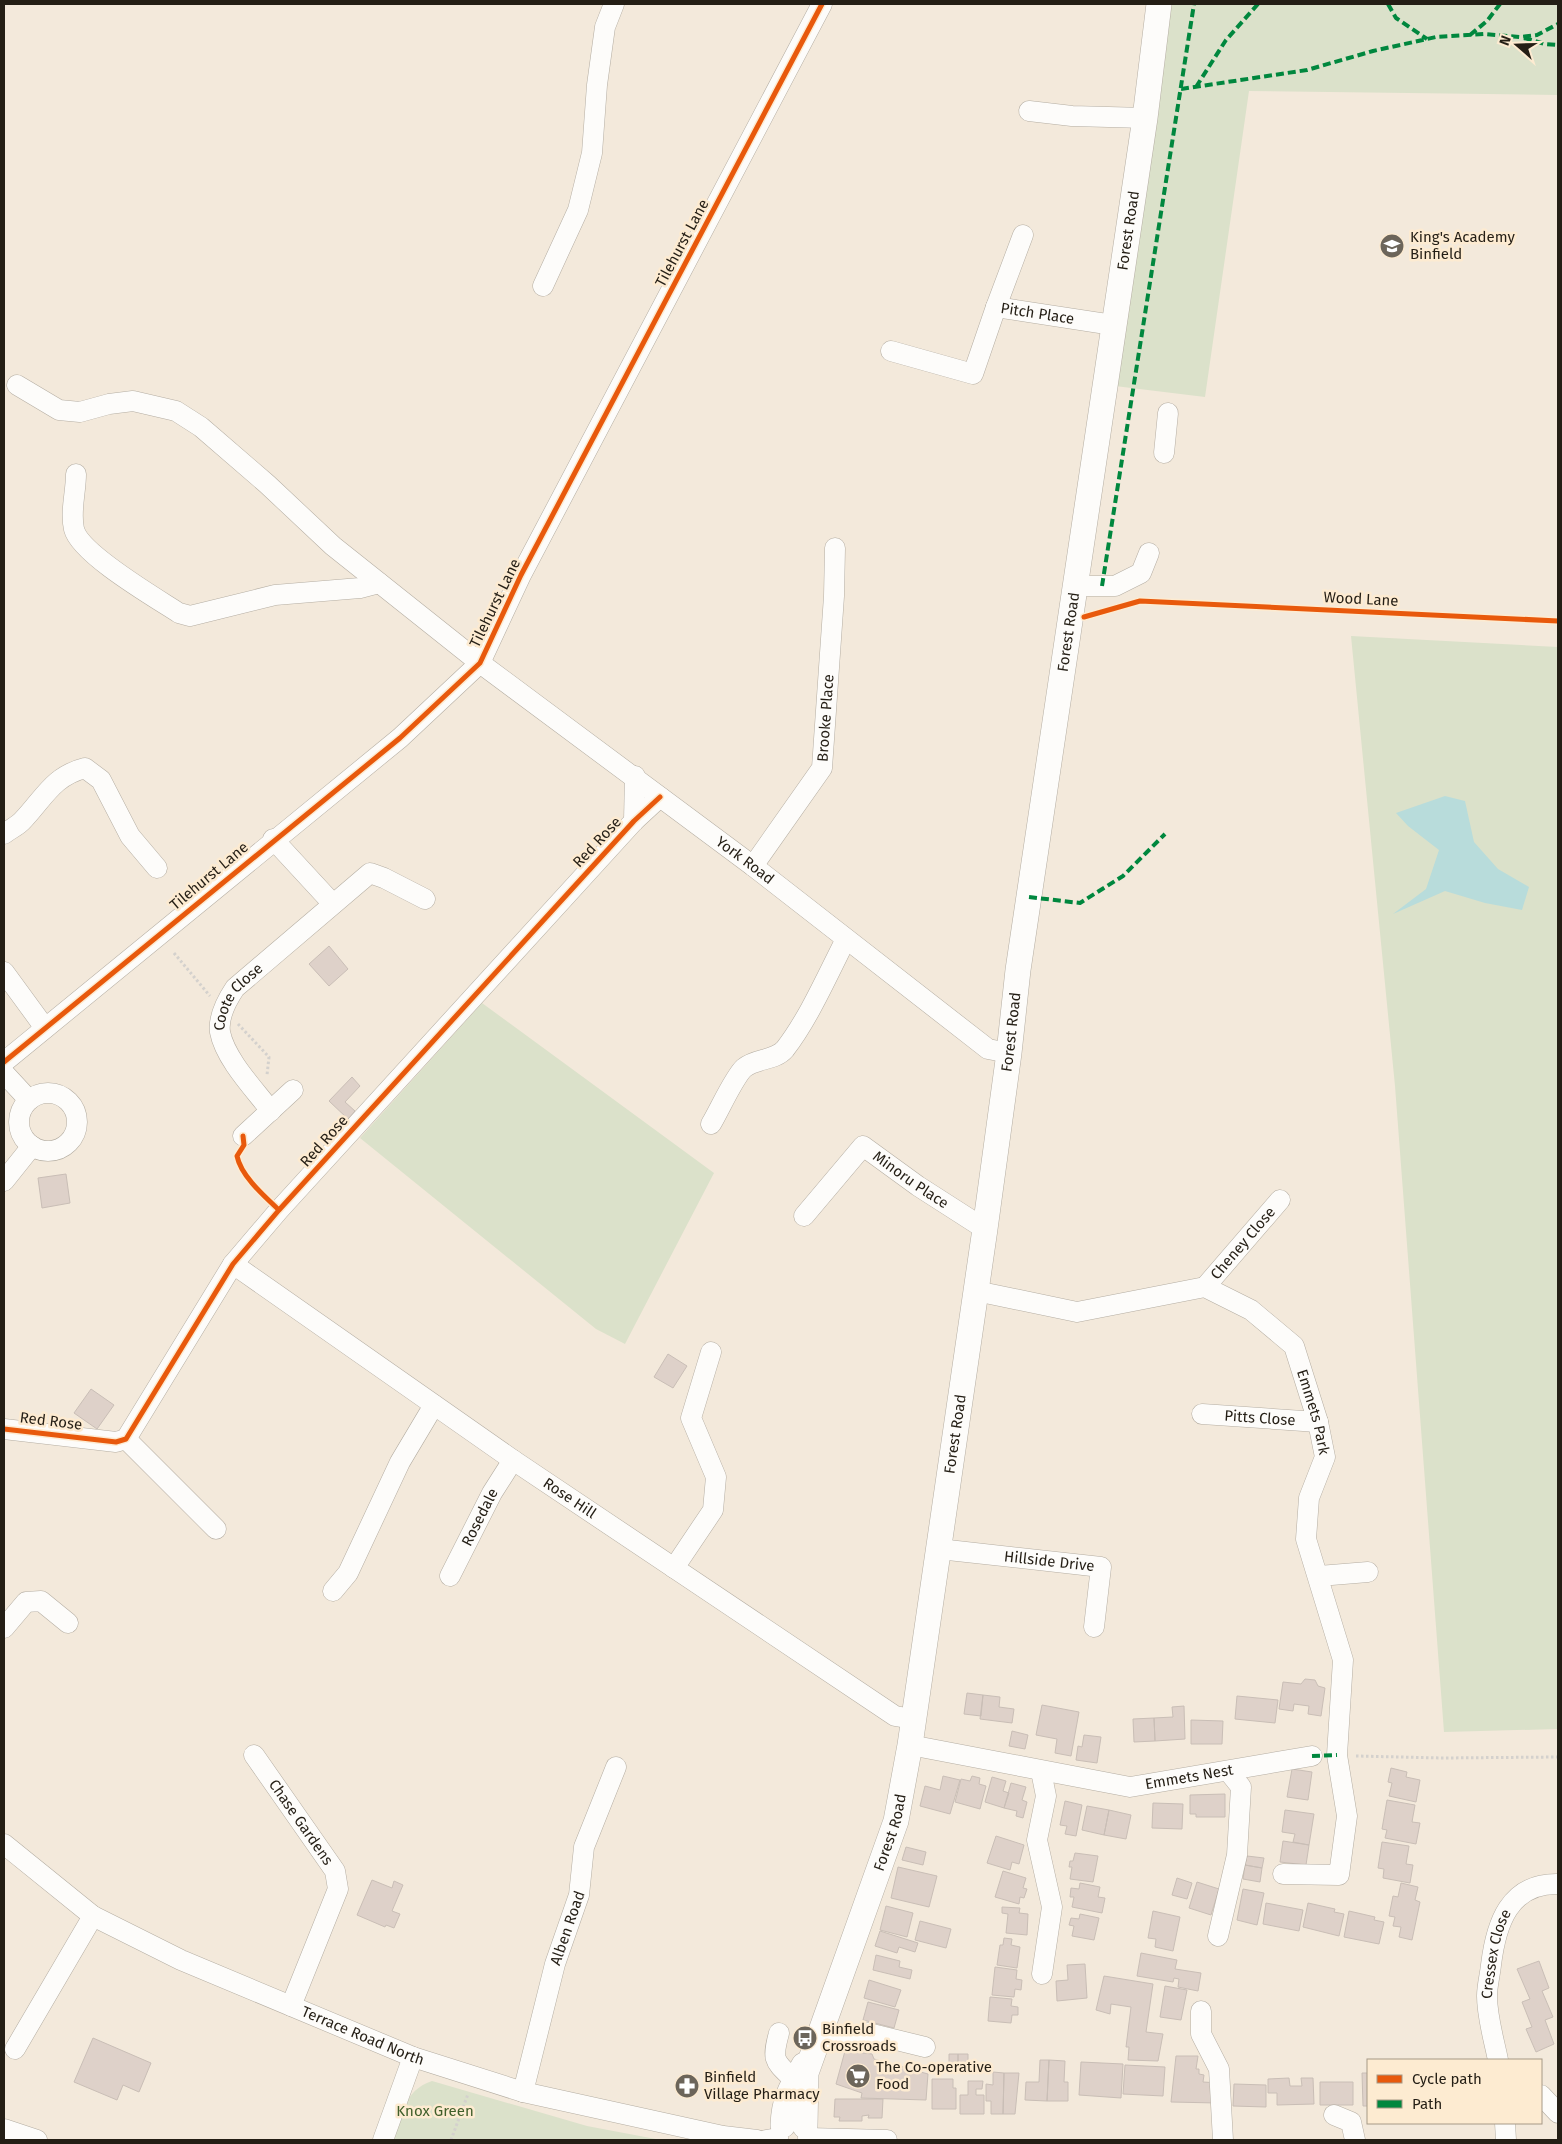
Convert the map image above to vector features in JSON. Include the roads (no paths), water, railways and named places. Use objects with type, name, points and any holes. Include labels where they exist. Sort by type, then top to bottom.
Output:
[{"type":"main road","name":"Forest Road","points":[[785,2136],[815,2043],[896,1821],[910,1745],[1010,1053],[1018,970],[1145,118],[1159,4]]},
{"type":"main road","name":"Forest Road","points":[[785,2136],[784,2104],[815,2043]]},
{"type":"street","points":[[543,286],[578,210],[592,153],[597,85],[605,27],[614,4]]},
{"type":"street","name":"Tilehurst Lane","points":[[4,1062],[274,839],[400,738],[480,663],[521,575],[822,4]]},
{"type":"street","points":[[1029,111],[1072,116],[1145,118]]},
{"type":"street","points":[[996,307],[1023,235]]},
{"type":"street","name":"Pitch Place","points":[[891,351],[973,374],[996,307],[1113,325]]},
{"type":"street","name":"York Road","points":[[16,385],[59,410],[80,412],[109,404],[133,401],[154,404],[176,411],[201,426],[333,546],[480,663],[635,776],[988,1049],[1010,1053]]},
{"type":"street","points":[[1164,453],[1168,413]]},
{"type":"street","points":[[76,474],[73,515],[74,530],[81,542],[114,570],[179,613],[190,616],[275,596],[360,588],[379,583]]},
{"type":"street","name":"Brooke Place","points":[[753,866],[822,768],[834,596],[835,548]]},
{"type":"street","points":[[1075,586],[1115,586],[1141,573],[1149,553]]},
{"type":"street","points":[[4,834],[22,822],[54,782],[75,770],[85,768],[101,780],[130,836],[157,868]]},
{"type":"street","points":[[634,821],[635,776]]},
{"type":"street","name":"Red Rose","points":[[4,1429],[116,1442],[126,1439],[233,1264],[285,1203],[634,821],[660,797]]},
{"type":"street","points":[[274,839],[333,904]]},
{"type":"street","name":"Coote Close","points":[[271,1111],[233,1061],[220,1031],[225,1003],[235,988],[370,873],[425,899]]},
{"type":"street","points":[[711,1124],[744,1069],[756,1061],[778,1056],[784,1050],[796,1032],[846,939]]},
{"type":"street","points":[[4,972],[45,1028]]},
{"type":"street","points":[[4,1073],[29,1100]]},
{"type":"street","points":[[243,1136],[294,1090]]},
{"type":"street","points":[[57,1094],[72,1106],[76,1120],[74,1135],[60,1148],[50,1151],[32,1146],[25,1140],[19,1124],[20,1115],[29,1100],[37,1095],[57,1094]]},
{"type":"street","points":[[4,1181],[32,1146]]},
{"type":"street","name":"Minoru Place","points":[[804,1216],[863,1146],[918,1186],[985,1229]]},
{"type":"street","name":"Cheney Close","points":[[1205,1287],[1280,1200]]},
{"type":"street","name":"Rose Hill","points":[[233,1264],[513,1460],[895,1716],[913,1718]]},
{"type":"street","points":[[976,1291],[1077,1312],[1205,1287]]},
{"type":"street","name":"Emmets Park","points":[[1205,1287],[1251,1310],[1294,1346],[1318,1422],[1326,1457],[1309,1498],[1306,1539],[1319,1576],[1343,1660],[1338,1755],[1347,1816],[1339,1875],[1283,1874]]},
{"type":"street","points":[[674,1568],[713,1510],[716,1477],[690,1418],[711,1352]]},
{"type":"street","points":[[333,1592],[348,1573],[400,1462],[434,1405]]},
{"type":"street","name":"Pitts Close","points":[[1202,1414],[1318,1422]]},
{"type":"street","points":[[126,1439],[216,1529]]},
{"type":"street","name":"Rosedale","points":[[450,1576],[492,1493],[513,1460]]},
{"type":"street","name":"Hillside Drive","points":[[939,1549],[1101,1567],[1094,1627]]},
{"type":"street","points":[[1319,1576],[1368,1572]]},
{"type":"street","points":[[4,1628],[26,1602],[41,1601],[68,1623]]},
{"type":"street","name":"Emmets Nest","points":[[910,1745],[1130,1787],[1229,1772],[1240,1787],[1236,1856],[1218,1936]]},
{"type":"street","name":"Chase Gardens","points":[[254,1756],[335,1871],[338,1889],[291,2006]]},
{"type":"street","points":[[1229,1772],[1312,1756]]},
{"type":"street","name":"Alben Road","points":[[523,2092],[555,1964],[579,1895],[584,1847],[616,1767]]},
{"type":"street","points":[[1041,1771],[1046,1796],[1037,1840],[1052,1907],[1042,1974]]},
{"type":"street","name":"Terrace Road North","points":[[4,1844],[93,1916],[181,1960],[413,2057],[523,2092],[723,2136],[785,2136],[887,2140]]},
{"type":"street","name":"Cressex Close","points":[[1498,2059],[1487,1996],[1494,1942],[1503,1915],[1521,1893],[1547,1883],[1558,1884]]},
{"type":"street","points":[[15,2049],[93,1916]]},
{"type":"street","points":[[1201,2012],[1201,2034],[1220,2069],[1223,2140]]},
{"type":"street","points":[[779,2033],[774,2053],[776,2062],[795,2081]]},
{"type":"street","points":[[815,2043],[849,2040],[868,2033],[925,2047]]},
{"type":"street","points":[[383,2140],[413,2057]]},
{"type":"street","points":[[1542,2096],[1558,2113]]},
{"type":"street","points":[[1334,2115],[1351,2122],[1355,2140]]},
{"type":"street","points":[[1505,2124],[1506,2140]]},
{"type":"street","points":[[4,2129],[37,2140]]},
{"type":"water","points":[[1445,796],[1465,801],[1474,842],[1498,869],[1529,887],[1522,910],[1485,903],[1445,891],[1393,914],[1426,889],[1439,850],[1408,826],[1396,813]]},
{"type":"place","name":"King's Academy Binfield","points":[[1392,246]]},
{"type":"place","name":"Binfield Crossroads","points":[[805,2038]]},
{"type":"place","name":"The Co-operative Food","points":[[858,2076]]},
{"type":"place","name":"Binfield Village Pharmacy","points":[[687,2086]]},
{"type":"park label","name":"Knox Green","points":[[435,2111]]}]
